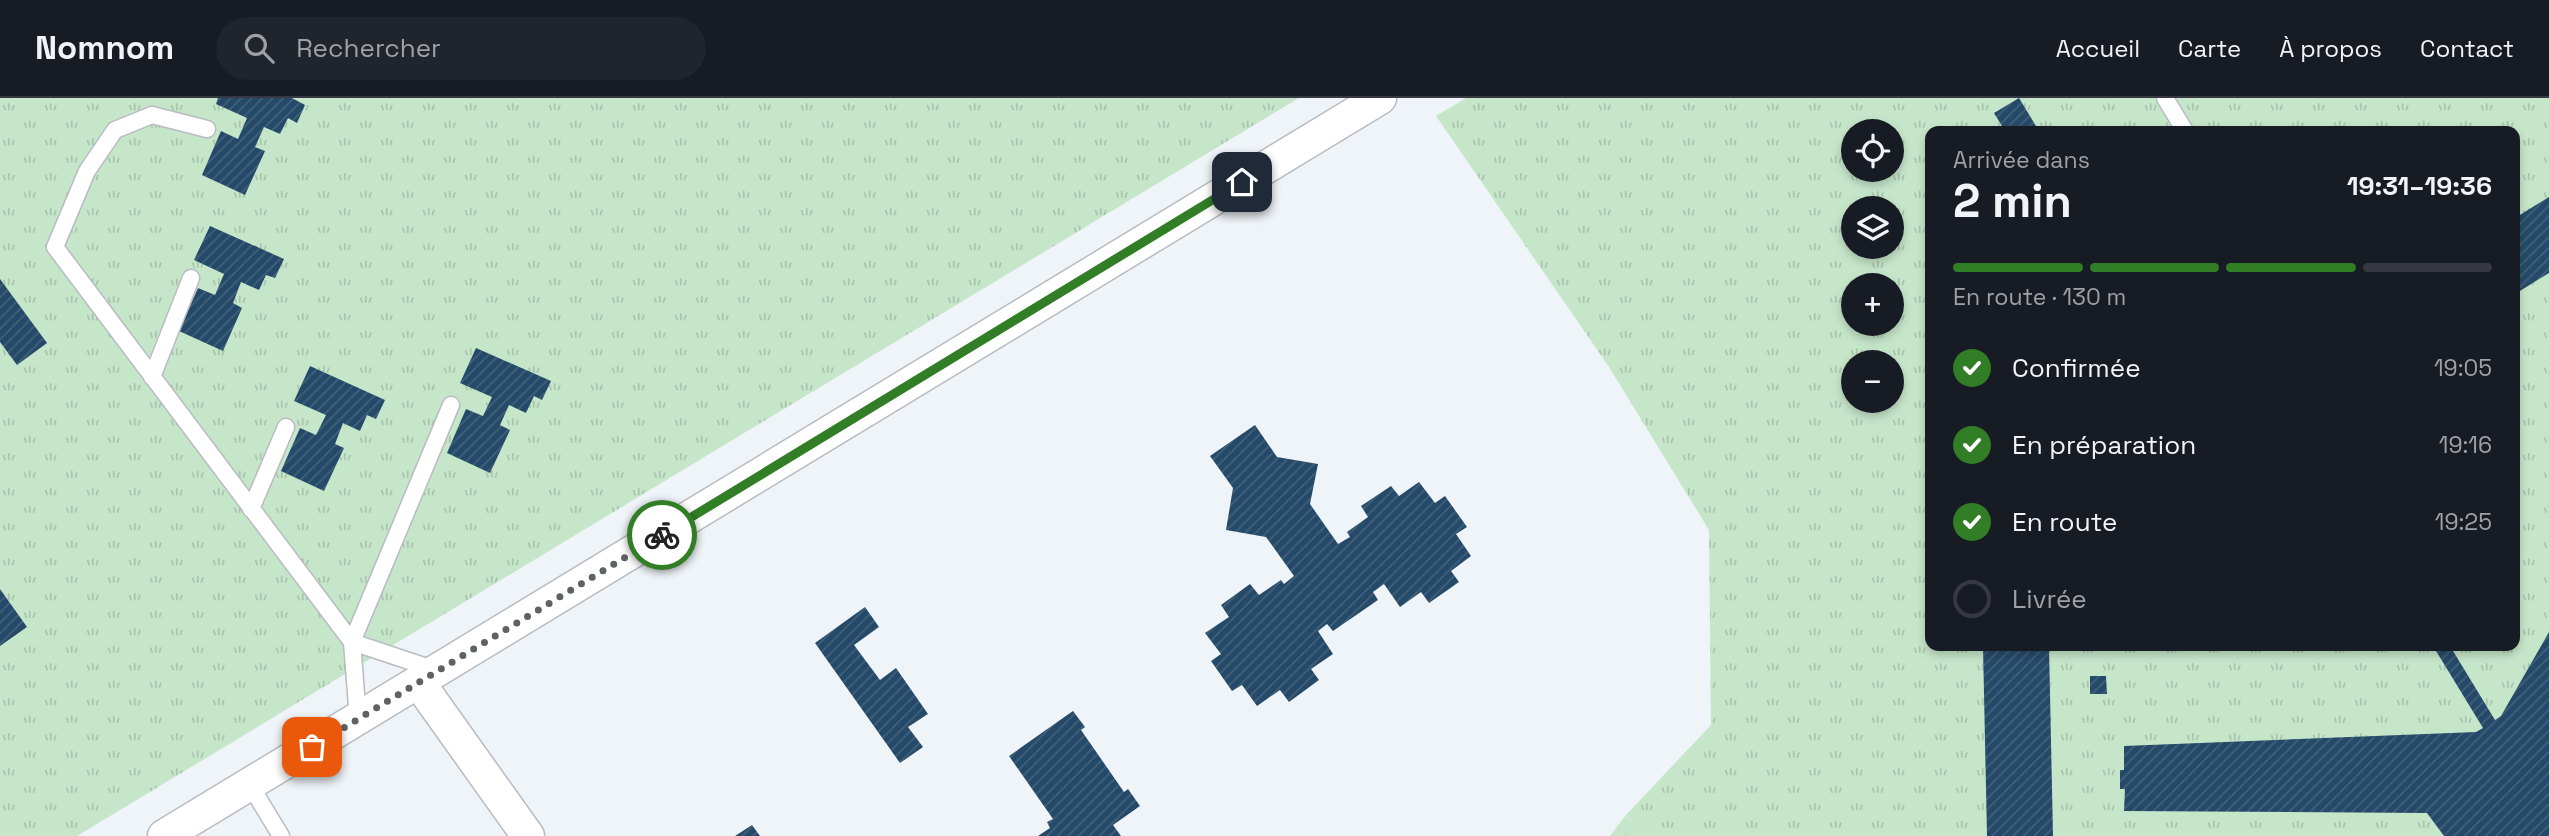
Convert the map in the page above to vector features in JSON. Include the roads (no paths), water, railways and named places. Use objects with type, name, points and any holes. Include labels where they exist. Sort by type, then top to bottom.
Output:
[{"type":"street","points":[[164,836],[1380,98]]},
{"type":"street","points":[[428,677],[528,836]]},
{"type":"lane","points":[[2165,98],[2182,126]]},
{"type":"lane","points":[[207,129],[152,115],[115,130],[87,171],[55,247],[352,642],[428,677]]},
{"type":"lane","points":[[152,377],[191,278]]},
{"type":"lane","points":[[358,719],[352,642],[451,405]]},
{"type":"lane","points":[[251,509],[286,427]]},
{"type":"lane","points":[[250,785],[281,836]]}]
